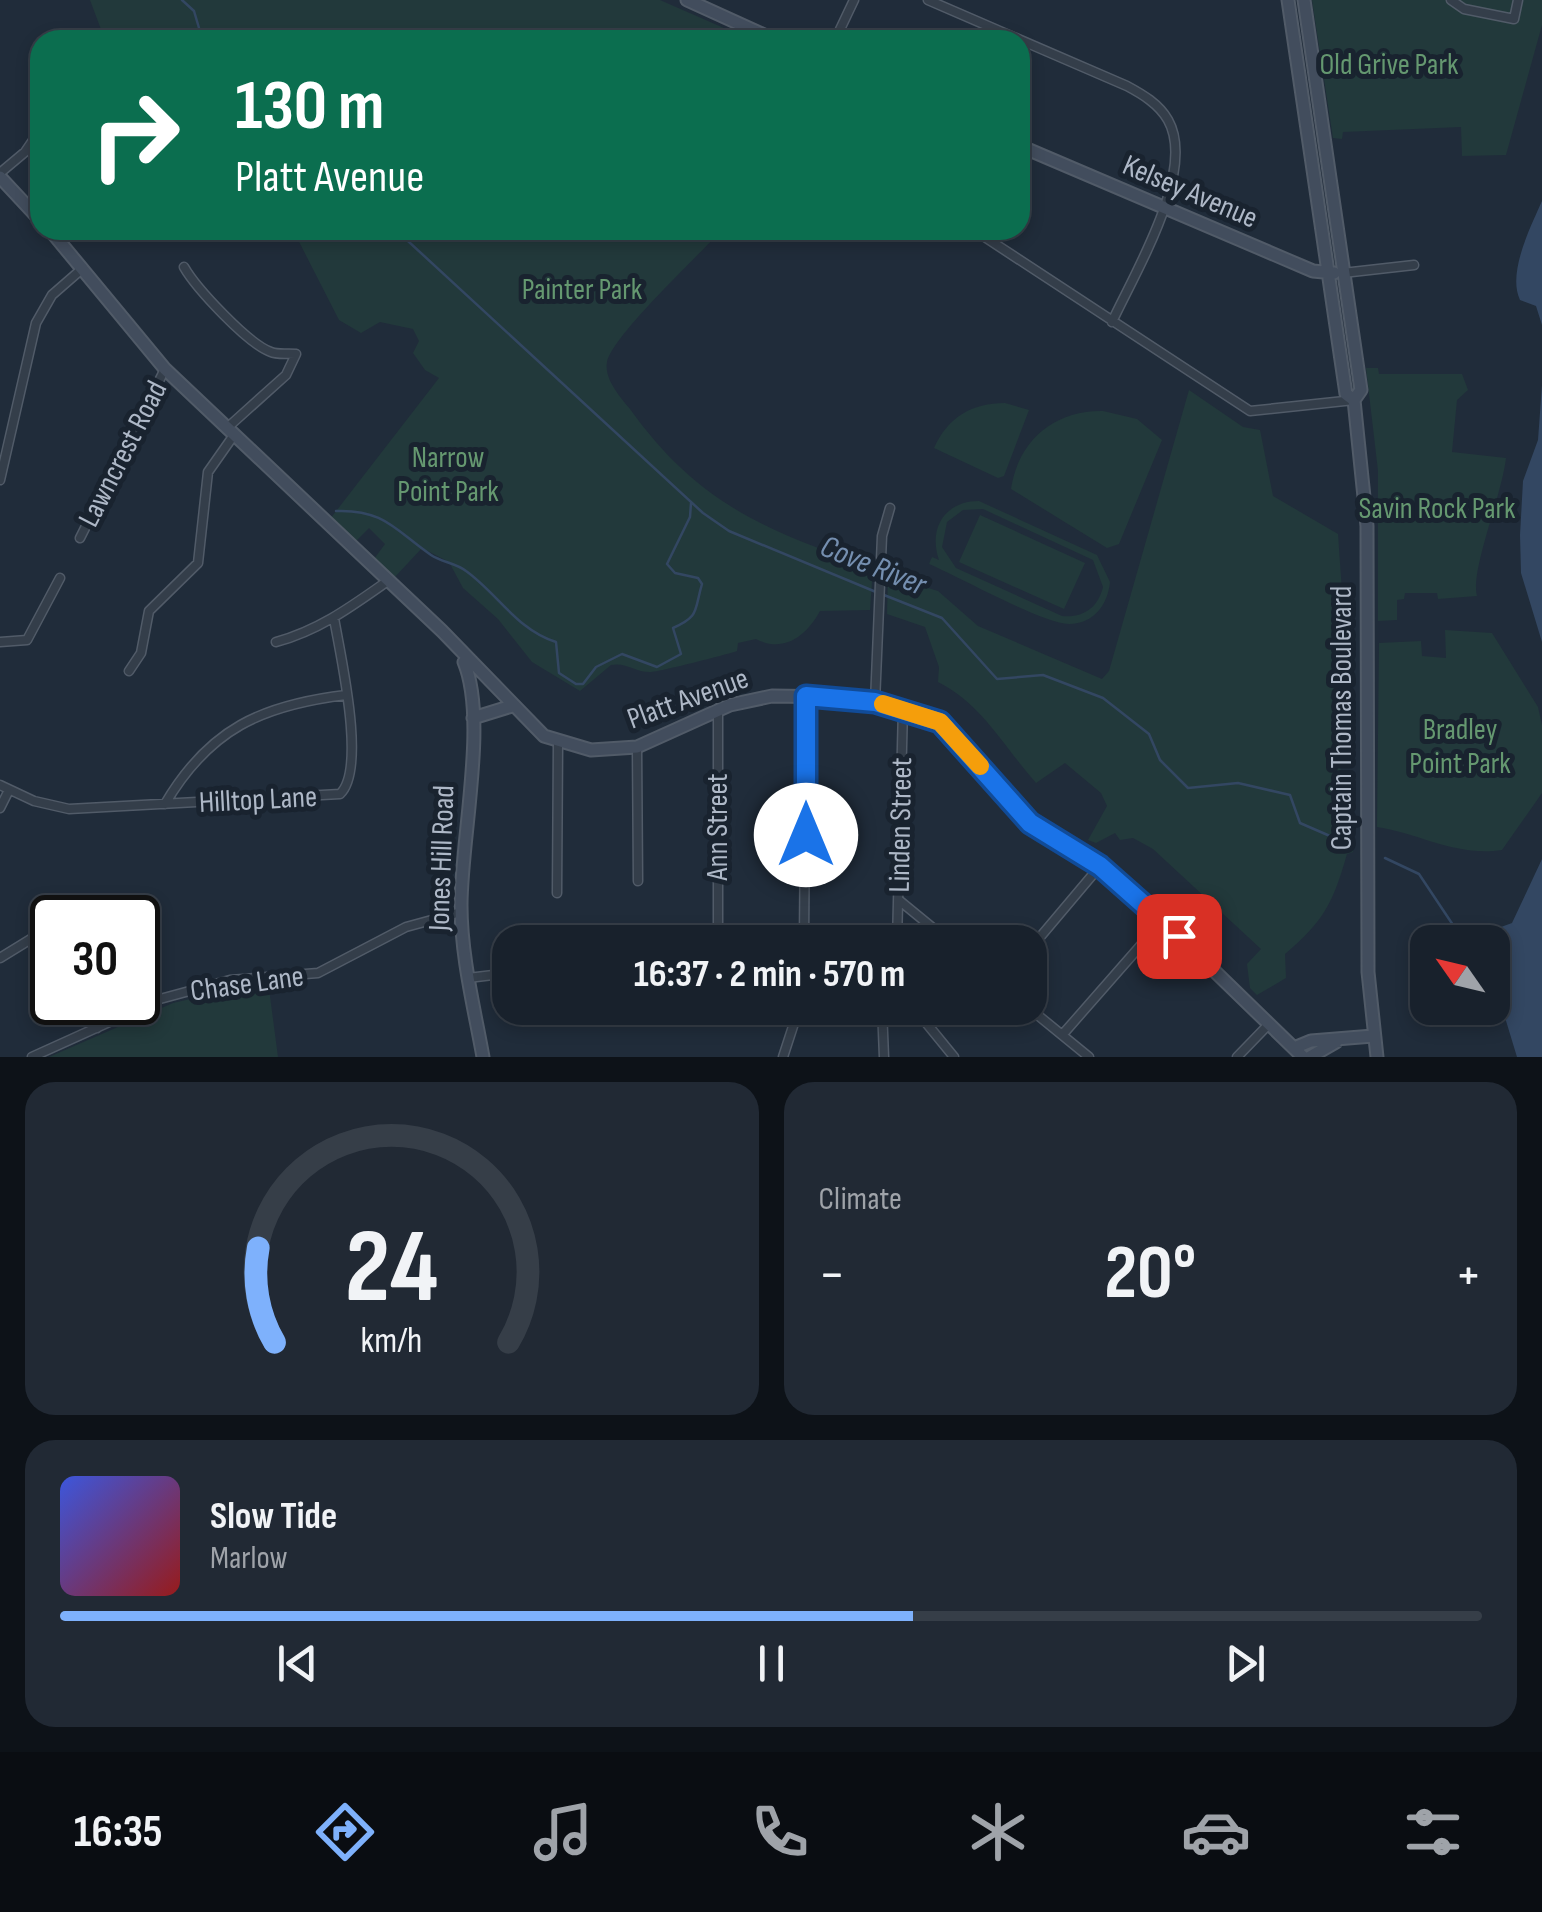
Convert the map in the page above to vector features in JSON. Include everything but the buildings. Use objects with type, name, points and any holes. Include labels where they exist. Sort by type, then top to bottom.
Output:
[{"type":"main road","points":[[687,0],[754,30]]},
{"type":"main road","name":"Captain Thomas Boulevard","points":[[1288,0],[1346,394],[1354,400]]},
{"type":"main road","name":"Captain Thomas Boulevard","points":[[1304,0],[1361,390],[1354,400],[1367,526],[1367,938],[1377,1057]]},
{"type":"main road","name":"Kelsey Avenue","points":[[1030,150],[1314,271],[1343,274]]},
{"type":"main road","points":[[0,175],[30,209]]},
{"type":"main road","points":[[59,240],[165,369],[389,580],[512,706],[558,743]]},
{"type":"main road","name":"Jones Hill Road","points":[[460,654],[471,684],[474,718],[461,912],[483,1057]]},
{"type":"main road","name":"Platt Avenue","points":[[558,743],[591,750],[638,746],[758,698],[806,696],[875,702],[929,716],[951,731],[1030,823],[1100,866],[1163,920],[1302,1054]]},
{"type":"main road","points":[[474,718],[512,706]]},
{"type":"main road","points":[[1302,1054],[1337,1041],[1373,1036]]},
{"type":"street","points":[[840,30],[854,0]]},
{"type":"street","points":[[928,0],[1000,30]]},
{"type":"street","points":[[1451,0],[1464,9],[1514,19],[1518,0]]},
{"type":"street","points":[[1030,42],[1155,104],[1170,122],[1175,146],[1164,208],[1112,322]]},
{"type":"street","points":[[0,175],[30,141]]},
{"type":"street","points":[[989,240],[1250,412],[1354,400]]},
{"type":"street","points":[[1343,274],[1414,265]]},
{"type":"street","points":[[128,671],[141,653],[149,611],[198,563],[208,472],[230,432],[286,375],[296,354],[271,352],[252,338],[193,283],[184,267]]},
{"type":"street","points":[[0,480],[40,313],[84,268]]},
{"type":"street","name":"Lawncrest Road","points":[[80,538],[165,369]]},
{"type":"street","points":[[0,426],[10,430]]},
{"type":"street","points":[[875,702],[881,575],[890,508]]},
{"type":"street","points":[[0,642],[27,640],[60,578]]},
{"type":"street","points":[[276,642],[307,634],[389,580]]},
{"type":"street","name":"Hilltop Lane","points":[[4,788],[34,801],[69,808],[340,794],[347,786],[351,749],[334,618]]},
{"type":"street","points":[[165,804],[201,755],[244,722],[278,706],[346,695]]},
{"type":"street","points":[[804,925],[806,696]]},
{"type":"street","name":"Linden Street","points":[[899,925],[903,708]]},
{"type":"street","name":"Ann Street","points":[[718,711],[718,925]]},
{"type":"street","points":[[557,892],[558,743]]},
{"type":"street","points":[[638,746],[638,881]]},
{"type":"street","points":[[0,808],[4,788]]},
{"type":"street","points":[[1047,929],[1100,866]]},
{"type":"street","points":[[900,900],[930,925]]},
{"type":"street","name":"Chase Lane","points":[[32,1057],[160,999],[220,982],[318,973],[414,924],[461,912]]},
{"type":"street","points":[[1062,1034],[1163,920]]},
{"type":"street","points":[[0,958],[30,940]]},
{"type":"street","points":[[468,978],[492,975]]},
{"type":"street","points":[[1047,1022],[1089,1057]]},
{"type":"street","points":[[1237,1057],[1269,1024]]},
{"type":"street","points":[[783,1057],[797,1025]]},
{"type":"street","points":[[883,1025],[884,1057]]},
{"type":"street","points":[[928,1025],[954,1057]]},
{"type":"green space","points":[[90,0],[660,0],[728,30],[101,30]]},
{"type":"green space","name":"Old Grive Park","points":[[1312,0],[1542,0],[1542,25],[1506,155],[1462,156],[1461,127],[1343,132],[1342,139],[1333,138]]},
{"type":"green space","points":[[298,240],[712,240],[624,334],[607,362],[610,381],[656,442],[709,491],[767,526],[873,568],[870,610],[820,611],[793,640],[775,644],[756,639],[738,643],[737,651],[665,669],[645,672],[611,665],[580,691],[532,662],[498,619],[463,588],[449,562],[422,548],[394,578],[374,559],[385,544],[369,528],[356,541],[330,519],[439,378],[425,370],[413,353],[419,341],[413,329],[380,322],[361,333],[339,320]]},
{"type":"green space","name":"Savin Rock Park","points":[[1366,368],[1378,368],[1379,374],[1462,374],[1468,390],[1457,400],[1452,452],[1506,458],[1478,569],[1477,596],[1438,599],[1437,593],[1405,593],[1404,599],[1397,600],[1397,620],[1378,621],[1378,471]]},
{"type":"green space","points":[[1189,390],[1243,427],[1260,430],[1273,496],[1338,534],[1345,634],[1340,653],[1342,691],[1330,697],[1344,714],[1338,811],[1354,841],[1353,852],[1347,854],[1325,910],[1285,954],[1286,978],[1257,995],[1250,988],[1247,964],[1261,949],[1153,849],[1133,838],[1120,840],[1115,833],[1096,843],[1088,840],[1107,806],[1101,793],[1065,763],[1036,783],[980,714],[938,682],[939,667],[925,627],[887,614],[888,576],[938,591],[978,626],[1102,679],[1109,671]]},
{"type":"green space","points":[[1005,403],[1029,410],[1004,476],[998,478],[934,448],[946,428],[962,414]]},
{"type":"green space","points":[[1103,411],[1137,419],[1162,440],[1119,544],[1107,548],[1011,489],[1021,456],[1041,432],[1069,416]]},
{"type":"green space","points":[[979,501],[1097,555],[1110,582],[1098,611],[1086,621],[1056,622],[929,564],[932,557],[939,560],[936,537],[942,518],[967,502]],"holes":[[[983,509],[1093,560],[1103,587],[1097,601],[1083,613],[1062,616],[956,568],[942,547],[947,522],[963,510]]]},
{"type":"green space","points":[[980,515],[1085,563],[1064,609],[959,562]]},
{"type":"green space","name":"Bradley Point Park","points":[[1445,630],[1492,633],[1538,707],[1542,725],[1542,793],[1502,850],[1454,848],[1377,827],[1379,643],[1421,641],[1422,656],[1446,658]]},
{"type":"green space","points":[[268,981],[278,1057],[49,1057],[122,1025],[160,1025],[160,1009]]},
{"type":"water","points":[[1542,201],[1542,325],[1536,306],[1520,300],[1516,277],[1522,250]]},
{"type":"water","points":[[1542,385],[1542,642],[1521,573],[1520,535],[1523,481],[1538,440]]},
{"type":"water","points":[[1542,859],[1542,1057],[1517,1057],[1507,1025],[1510,925],[1506,925],[1512,923]]},
{"type":"waterway","name":"Cove River","points":[[182,0],[194,11],[198,30]]},
{"type":"waterway","name":"Cove River","points":[[407,240],[703,513],[729,531],[876,592]]},
{"type":"waterway","points":[[336,511],[378,518],[431,555],[466,571],[530,629],[556,642],[559,673],[583,684],[596,667],[622,654],[657,667],[681,654],[673,628],[692,616],[702,584],[698,578],[675,573],[667,564],[690,517],[691,503]]},
{"type":"waterway","name":"Cove River","points":[[884,595],[942,618],[997,679],[1043,675],[1103,698],[1149,734],[1160,760],[1188,788],[1238,783],[1290,795],[1300,823],[1353,846]]},
{"type":"waterway","name":"Cove River","points":[[1385,858],[1419,874],[1453,925]]},
{"type":"slow traffic","points":[[883,704],[914,710],[940,722],[980,766]]},
{"type":"route","points":[[806,835],[806,696],[840,697],[914,710],[951,731],[1030,823],[1100,866],[1179,936]]},
{"type":"park label","name":"Painter Park","points":[[582,290]]},
{"type":"park label","name":"Narrow Point Park","points":[[448,475]]}]
